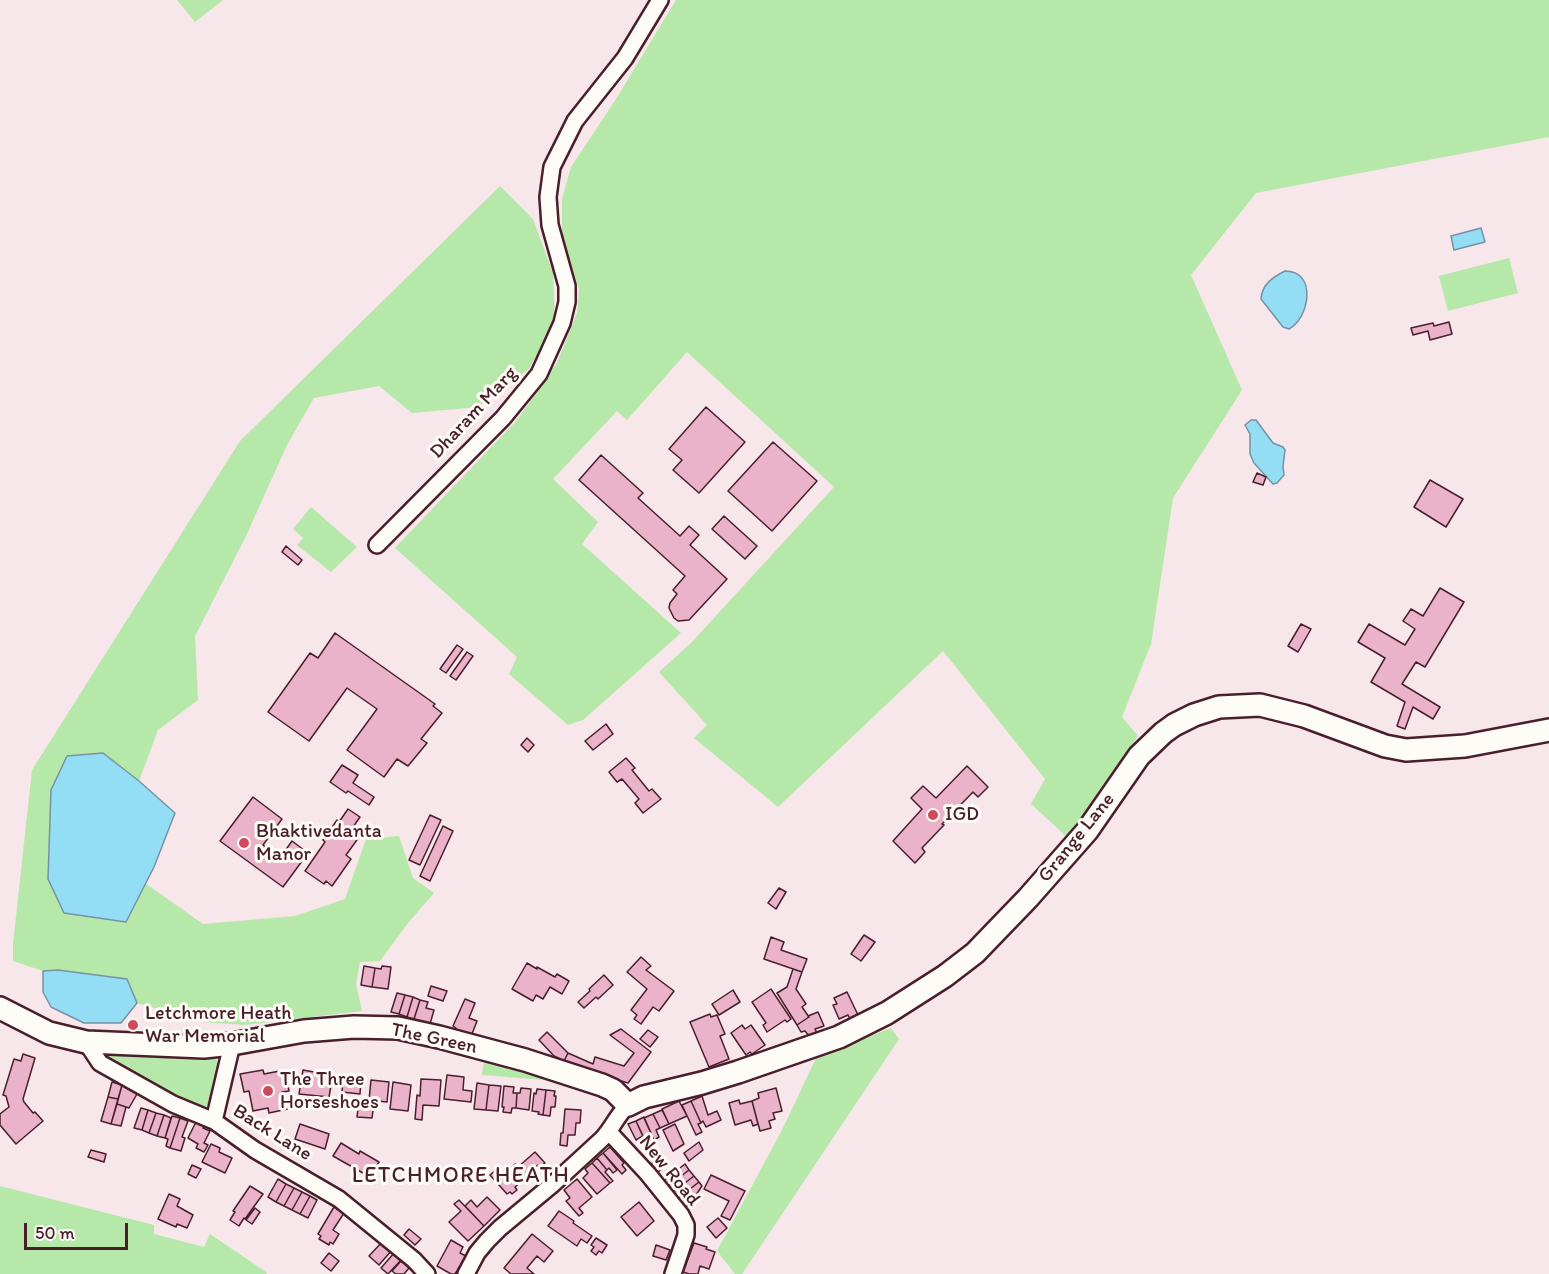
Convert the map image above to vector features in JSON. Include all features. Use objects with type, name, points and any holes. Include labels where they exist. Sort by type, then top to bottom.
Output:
[{"type":"street","name":"Dharam Marg","points":[[376,545],[503,418],[539,374],[561,323],[567,302],[567,286],[550,225],[548,197],[552,167],[575,121],[625,57],[660,0]]},
{"type":"street","name":"Grange Lane","points":[[627,1105],[644,1097],[729,1075],[839,1036],[887,1013],[945,976],[975,953],[1028,898],[1087,831],[1139,756],[1163,733],[1194,715],[1219,707],[1260,705],[1304,716],[1385,746],[1406,750],[1465,746],[1549,730]]},
{"type":"street","name":"The Green","points":[[0,1008],[49,1033],[86,1042],[204,1047],[313,1030],[354,1027],[398,1028],[525,1060],[602,1085],[612,1090],[627,1105]]},
{"type":"street","name":"Back Lane","points":[[86,1042],[100,1063],[173,1104],[214,1121],[255,1150],[339,1199],[428,1274]]},
{"type":"street","points":[[214,1121],[232,1044]]},
{"type":"street","points":[[466,1274],[477,1253],[487,1241],[609,1132],[627,1105]]},
{"type":"street","name":"New Road","points":[[609,1132],[655,1182],[686,1225],[686,1235],[673,1274]]},
{"type":"green space","points":[[177,0],[223,0],[195,22]]},
{"type":"green space","points":[[676,0],[1549,0],[1549,137],[1256,193],[1191,275],[1242,390],[1173,498],[1151,644],[1122,717],[1138,736],[1068,838],[1031,804],[1045,779],[943,651],[778,807],[694,738],[707,725],[659,672],[692,642],[834,487],[687,352],[627,420],[617,411],[553,479],[598,522],[582,544],[681,633],[583,720],[568,725],[509,674],[517,657],[395,548],[517,420],[557,363],[577,313],[579,289],[562,235],[562,199],[571,167],[616,99]]},
{"type":"green space","points":[[500,186],[533,219],[553,273],[555,322],[529,369],[479,407],[412,413],[379,386],[314,398],[287,445],[246,536],[195,636],[198,700],[158,730],[139,781],[103,753],[126,922],[145,883],[203,924],[295,916],[345,899],[366,839],[399,836],[413,878],[434,893],[380,961],[360,962],[356,984],[362,1011],[245,1025],[201,1022],[137,1003],[127,979],[58,970],[43,971],[13,961],[32,770],[240,441]]},
{"type":"green space","points":[[1509,258],[1518,293],[1448,311],[1439,276]]},
{"type":"green space","points":[[311,507],[357,547],[331,572],[297,545],[303,538],[293,529]]},
{"type":"green space","points":[[891,1028],[899,1039],[742,1274],[735,1274],[717,1251],[783,1128],[817,1056]]},
{"type":"green space","points":[[107,1051],[210,1052],[219,1063],[209,1105],[202,1108],[171,1095],[104,1060]]},
{"type":"green space","points":[[484,1059],[559,1078],[556,1081],[482,1075]]},
{"type":"green space","points":[[0,1186],[154,1225],[154,1234],[204,1247],[210,1234],[267,1274],[0,1274]]},
{"type":"water","points":[[1481,228],[1485,242],[1454,250],[1451,236]]},
{"type":"water","points":[[1285,271],[1295,273],[1302,279],[1307,296],[1301,316],[1289,329],[1283,327],[1261,299],[1266,285]]},
{"type":"water","points":[[1251,420],[1256,420],[1273,443],[1285,450],[1284,475],[1277,483],[1273,484],[1254,463],[1250,454],[1250,434],[1245,425]]},
{"type":"water","points":[[103,753],[175,813],[154,867],[126,922],[64,913],[48,879],[51,790],[67,756]]},
{"type":"water","points":[[58,970],[127,979],[137,1003],[121,1023],[84,1023],[51,1007],[43,992],[43,971]]},
{"type":"building","points":[[1449,322],[1452,334],[1430,340],[1428,331],[1413,335],[1411,328],[1433,323],[1434,326]]},
{"type":"building","points":[[706,407],[745,442],[699,493],[673,470],[682,460],[669,449]]},
{"type":"building","points":[[773,442],[817,481],[772,531],[728,491]]},
{"type":"building","points":[[601,455],[643,493],[638,498],[680,536],[689,526],[699,535],[690,545],[727,579],[689,620],[678,621],[669,608],[677,594],[673,590],[685,576],[579,480]]},
{"type":"building","points":[[1257,473],[1266,477],[1263,485],[1253,482]]},
{"type":"building","points":[[1430,480],[1463,499],[1446,527],[1414,507]]},
{"type":"building","points":[[724,516],[757,546],[745,559],[712,529]]},
{"type":"building","points":[[286,546],[302,560],[298,565],[282,552]]},
{"type":"building","points":[[1440,588],[1464,602],[1425,667],[1416,662],[1402,684],[1440,707],[1433,719],[1413,707],[1405,729],[1397,726],[1405,702],[1371,682],[1385,658],[1358,642],[1369,624],[1405,645],[1415,629],[1403,621],[1411,609],[1423,616]]},
{"type":"building","points":[[1301,624],[1311,629],[1298,652],[1288,646]]},
{"type":"building","points":[[335,633],[435,704],[433,706],[442,713],[421,739],[427,743],[408,766],[397,759],[384,777],[347,750],[377,709],[347,688],[309,741],[268,712],[310,653],[318,658]]},
{"type":"building","points":[[457,645],[463,649],[446,673],[440,669]]},
{"type":"building","points":[[467,652],[473,656],[456,680],[450,676]]},
{"type":"building","points":[[606,724],[613,734],[593,750],[585,741]]},
{"type":"building","points":[[527,738],[534,745],[528,752],[521,745]]},
{"type":"building","points":[[626,758],[635,768],[632,770],[649,791],[652,789],[661,799],[643,813],[635,803],[639,799],[622,779],[617,782],[609,772]]},
{"type":"building","points":[[342,765],[358,775],[353,783],[374,797],[369,805],[330,782]]},
{"type":"building","name":"IGD","points":[[967,766],[988,787],[978,797],[973,792],[942,824],[944,825],[922,848],[925,852],[915,863],[893,841],[922,809],[911,798],[923,786],[936,798]]},
{"type":"building","name":"Bhaktivedanta Manor","points":[[253,797],[282,819],[263,845],[280,858],[292,841],[308,853],[283,887],[220,841]]},
{"type":"building","points":[[348,809],[360,817],[353,827],[362,833],[346,855],[351,859],[332,886],[326,881],[324,884],[305,871],[325,842],[323,840]]},
{"type":"building","points":[[430,815],[441,820],[420,865],[409,860]]},
{"type":"building","points":[[443,826],[453,831],[430,881],[420,876]]},
{"type":"building","points":[[779,888],[786,892],[776,909],[768,903]]},
{"type":"building","points":[[864,935],[875,942],[861,961],[851,954]]},
{"type":"building","points":[[771,937],[784,942],[781,950],[807,959],[802,972],[764,959]]},
{"type":"building","points":[[641,957],[651,966],[646,970],[674,991],[659,1011],[653,1007],[641,1024],[634,1019],[637,1015],[631,1010],[647,989],[627,972]]},
{"type":"building","points":[[527,963],[555,977],[557,974],[569,981],[562,994],[550,987],[543,999],[536,995],[533,1001],[512,989]]},
{"type":"building","points":[[364,966],[375,968],[372,987],[361,985]]},
{"type":"building","points":[[382,966],[391,967],[388,989],[372,987],[375,968],[381,969]]},
{"type":"building","points":[[793,969],[802,972],[796,989],[806,1004],[802,1007],[809,1017],[797,1025],[777,993],[787,987]]},
{"type":"building","points":[[604,975],[613,985],[584,1008],[578,1002]]},
{"type":"building","points":[[431,986],[447,991],[443,1001],[428,996]]},
{"type":"building","points":[[771,989],[791,1019],[787,1022],[785,1020],[767,1032],[763,1025],[766,1023],[752,1002]]},
{"type":"building","points":[[733,990],[740,1002],[719,1015],[712,1004]]},
{"type":"building","points":[[847,992],[858,1015],[850,1019],[848,1015],[839,1019],[833,1005],[837,1004],[834,998]]},
{"type":"building","points":[[397,993],[405,995],[399,1014],[391,1012]]},
{"type":"building","points":[[405,995],[413,997],[407,1017],[399,1014]]},
{"type":"building","points":[[413,997],[420,1000],[414,1019],[407,1017]]},
{"type":"building","points":[[465,999],[475,1003],[469,1018],[477,1021],[470,1039],[454,1032],[456,1028],[453,1026]]},
{"type":"building","points":[[420,1000],[428,1002],[426,1008],[434,1010],[430,1024],[414,1019]]},
{"type":"building","points":[[818,1012],[824,1026],[815,1029],[817,1033],[809,1036],[805,1031],[801,1032],[797,1025],[808,1016]]},
{"type":"building","points":[[710,1014],[711,1017],[717,1015],[725,1034],[720,1036],[729,1059],[709,1067],[690,1022]]},
{"type":"building","points":[[742,1025],[745,1029],[751,1025],[765,1045],[752,1054],[750,1052],[746,1055],[731,1033]]},
{"type":"building","points":[[621,1029],[651,1052],[628,1083],[590,1072],[564,1061],[568,1053],[593,1064],[595,1057],[624,1066],[634,1053],[610,1035]]},
{"type":"building","points":[[648,1030],[658,1037],[650,1047],[640,1039]]},
{"type":"building","points":[[547,1032],[568,1053],[564,1061],[554,1056],[539,1040]]},
{"type":"building","points":[[23,1054],[35,1058],[23,1099],[33,1113],[35,1112],[43,1121],[16,1144],[0,1125],[0,1114],[9,1107],[6,1096],[3,1095],[14,1059],[21,1061]]},
{"type":"building","name":"The Three Horseshoes","points":[[263,1070],[264,1074],[285,1070],[289,1091],[282,1092],[283,1099],[290,1098],[292,1108],[269,1113],[268,1108],[253,1111],[249,1091],[244,1092],[240,1074]]},
{"type":"building","points":[[303,1070],[319,1073],[318,1077],[332,1080],[329,1097],[299,1094]]},
{"type":"building","points":[[447,1075],[464,1077],[463,1090],[472,1091],[471,1102],[444,1099]]},
{"type":"building","points":[[343,1079],[361,1081],[360,1094],[342,1092]]},
{"type":"building","points":[[421,1079],[441,1080],[439,1106],[423,1105],[422,1120],[415,1119]]},
{"type":"building","points":[[371,1080],[389,1082],[387,1102],[369,1100]]},
{"type":"building","points":[[112,1082],[122,1085],[118,1099],[108,1097]]},
{"type":"building","points":[[393,1082],[411,1085],[408,1111],[390,1109]]},
{"type":"building","points":[[477,1083],[489,1085],[486,1110],[474,1109]]},
{"type":"building","points":[[122,1085],[137,1094],[129,1108],[117,1104]]},
{"type":"building","points":[[489,1085],[501,1086],[498,1111],[486,1110]]},
{"type":"building","points":[[504,1086],[514,1087],[513,1093],[517,1093],[516,1108],[512,1108],[511,1113],[503,1112]]},
{"type":"building","points":[[521,1088],[531,1089],[529,1110],[516,1108],[517,1093],[520,1093]]},
{"type":"building","points":[[776,1088],[782,1111],[773,1113],[775,1119],[769,1121],[771,1128],[760,1131],[752,1101],[759,1098],[758,1093]]},
{"type":"building","points":[[537,1089],[546,1090],[543,1115],[532,1111],[534,1093],[536,1094]]},
{"type":"building","points":[[546,1090],[555,1091],[554,1096],[556,1096],[555,1107],[551,1107],[550,1116],[543,1115]]},
{"type":"building","points":[[702,1096],[708,1115],[717,1111],[721,1120],[706,1127],[703,1121],[701,1123],[691,1101]]},
{"type":"building","points":[[108,1097],[118,1099],[111,1124],[101,1121]]},
{"type":"building","points":[[739,1100],[740,1104],[752,1101],[758,1124],[753,1126],[751,1120],[735,1125],[729,1103]]},
{"type":"building","points":[[359,1101],[374,1103],[372,1118],[357,1117]]},
{"type":"building","points":[[679,1101],[687,1116],[669,1124],[662,1109]]},
{"type":"building","points":[[691,1101],[701,1123],[698,1124],[702,1132],[696,1135],[682,1105]]},
{"type":"building","points":[[117,1104],[126,1107],[121,1126],[111,1124]]},
{"type":"building","points":[[141,1108],[148,1110],[142,1130],[134,1128]]},
{"type":"building","points":[[565,1109],[581,1110],[580,1123],[576,1123],[575,1135],[568,1135],[567,1146],[560,1145]]},
{"type":"building","points":[[148,1110],[156,1113],[149,1133],[142,1130]]},
{"type":"building","points":[[662,1110],[669,1124],[660,1128],[653,1114]]},
{"type":"building","points":[[156,1113],[164,1115],[157,1136],[149,1133]]},
{"type":"building","points":[[653,1114],[660,1128],[656,1130],[659,1137],[654,1140],[644,1118]]},
{"type":"building","points":[[164,1115],[171,1118],[165,1138],[157,1136]]},
{"type":"building","points":[[172,1116],[180,1118],[170,1148],[166,1146],[168,1139],[165,1138]]},
{"type":"building","points":[[644,1117],[654,1140],[649,1142],[645,1141],[636,1121]]},
{"type":"building","points":[[180,1118],[188,1121],[182,1137],[185,1138],[181,1151],[170,1148]]},
{"type":"building","points":[[197,1120],[205,1124],[203,1128],[210,1131],[204,1143],[208,1145],[204,1152],[196,1148],[198,1144],[188,1138]]},
{"type":"building","points":[[636,1121],[643,1136],[636,1140],[628,1124]]},
{"type":"building","points":[[300,1124],[329,1134],[325,1149],[295,1139]]},
{"type":"building","points":[[675,1124],[684,1144],[673,1151],[663,1130]]},
{"type":"building","points":[[699,1142],[703,1150],[689,1161],[684,1153]]},
{"type":"building","points":[[341,1143],[379,1162],[370,1177],[333,1156]]},
{"type":"building","points":[[211,1144],[220,1148],[219,1152],[232,1158],[225,1173],[202,1162]]},
{"type":"building","points":[[610,1147],[624,1163],[622,1165],[626,1170],[622,1174],[603,1153]]},
{"type":"building","points":[[91,1150],[106,1154],[104,1162],[88,1157]]},
{"type":"building","points":[[535,1152],[545,1163],[539,1167],[538,1165],[526,1176],[515,1187],[517,1190],[512,1194],[510,1192],[507,1194],[490,1175],[498,1168],[504,1175],[515,1164],[518,1167]]},
{"type":"building","points":[[603,1153],[617,1170],[613,1173],[609,1168],[607,1170],[597,1158]]},
{"type":"building","points":[[597,1158],[613,1181],[610,1183],[592,1163]]},
{"type":"building","points":[[659,1158],[666,1166],[658,1172],[651,1164]]},
{"type":"building","points":[[592,1163],[610,1183],[597,1194],[583,1178],[588,1173],[585,1169]]},
{"type":"building","points":[[685,1164],[689,1170],[667,1187],[663,1181]]},
{"type":"building","points":[[192,1165],[201,1169],[196,1178],[188,1174]]},
{"type":"building","points":[[689,1170],[694,1176],[672,1193],[667,1187]]},
{"type":"building","points":[[711,1175],[745,1191],[730,1220],[721,1216],[729,1201],[704,1189]]},
{"type":"building","points":[[694,1176],[699,1182],[677,1199],[672,1193]]},
{"type":"building","points":[[278,1179],[286,1184],[276,1202],[268,1197]]},
{"type":"building","points":[[577,1179],[592,1197],[579,1208],[583,1213],[579,1216],[566,1201],[570,1198],[564,1190]]},
{"type":"building","points":[[699,1182],[702,1186],[690,1204],[684,1208],[677,1199]]},
{"type":"building","points":[[286,1184],[294,1188],[284,1206],[276,1202]]},
{"type":"building","points":[[250,1186],[263,1194],[239,1226],[230,1220],[235,1212],[233,1211]]},
{"type":"building","points":[[294,1188],[302,1192],[292,1210],[284,1206]]},
{"type":"building","points":[[302,1192],[310,1196],[300,1214],[292,1210]]},
{"type":"building","points":[[169,1194],[180,1199],[177,1206],[193,1215],[187,1228],[177,1224],[176,1227],[158,1219]]},
{"type":"building","points":[[310,1196],[317,1200],[308,1218],[300,1214]]},
{"type":"building","points":[[487,1197],[500,1210],[484,1226],[465,1206],[471,1200],[477,1207]]},
{"type":"building","points":[[459,1200],[484,1226],[468,1241],[449,1222],[461,1211],[454,1204]]},
{"type":"building","points":[[639,1202],[654,1221],[637,1236],[621,1217]]},
{"type":"building","points":[[334,1207],[344,1213],[333,1230],[339,1234],[333,1244],[330,1242],[329,1245],[319,1239],[321,1236],[318,1234]]},
{"type":"building","points":[[255,1208],[260,1212],[252,1224],[246,1220]]},
{"type":"building","points":[[559,1211],[592,1236],[587,1243],[581,1239],[577,1246],[548,1226]]},
{"type":"building","points":[[718,1218],[727,1228],[716,1238],[707,1227]]},
{"type":"building","points":[[409,1229],[421,1239],[415,1245],[404,1235]]},
{"type":"building","points":[[532,1234],[553,1251],[544,1262],[537,1256],[527,1268],[534,1274],[511,1274],[504,1268]]},
{"type":"building","points":[[596,1238],[607,1245],[602,1253],[599,1251],[596,1255],[591,1251],[594,1247],[591,1245]]},
{"type":"building","points":[[451,1240],[463,1247],[460,1253],[466,1256],[455,1274],[437,1266]]},
{"type":"building","points":[[383,1241],[392,1250],[379,1265],[369,1256]]},
{"type":"building","points":[[694,1243],[715,1252],[709,1269],[700,1266],[698,1274],[689,1274],[683,1272]]},
{"type":"building","points":[[656,1245],[670,1250],[666,1260],[653,1256]]},
{"type":"building","points":[[395,1252],[402,1259],[388,1274],[381,1268]]},
{"type":"building","points":[[329,1253],[339,1261],[331,1271],[321,1263]]},
{"type":"building","points":[[401,1261],[409,1268],[404,1274],[396,1274],[392,1271]]},
{"type":"place","name":"IGD","points":[[933,815]]},
{"type":"place","name":"Bhaktivedanta Manor","points":[[244,843]]},
{"type":"place","name":"Letchmore Heath War Memorial","points":[[133,1025]]},
{"type":"place","name":"The Three Horseshoes","points":[[268,1091]]},
{"type":"district","name":"LETCHMORE HEATH","points":[[461,1176]]}]
